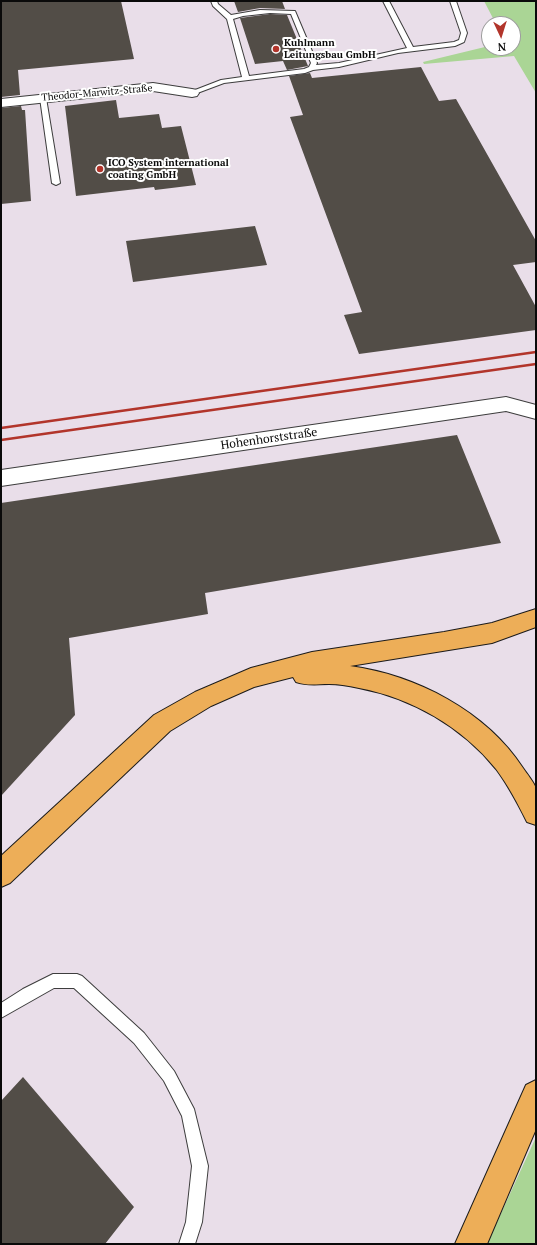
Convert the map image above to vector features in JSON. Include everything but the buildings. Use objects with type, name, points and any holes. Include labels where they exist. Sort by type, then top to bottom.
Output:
[{"type":"highway","points":[[1,874],[162,723],[203,699],[251,678],[312,662],[444,642],[492,633],[536,618]]},
{"type":"highway","points":[[251,678],[334,674],[370,679],[411,692],[439,706],[472,729],[504,761],[536,813]]},
{"type":"highway","points":[[471,1244],[536,1095]]},
{"type":"street","name":"Theodor-Marwitz-Straße","points":[[1,103],[153,87],[192,93]]},
{"type":"street","name":"Hohenhorststraße","points":[[1,478],[506,404],[536,412]]},
{"type":"lane","points":[[214,1],[215,4],[230,18],[246,78]]},
{"type":"lane","points":[[386,1],[411,50]]},
{"type":"lane","points":[[192,93],[223,81],[305,71],[312,68],[339,65],[398,51],[455,44],[462,40],[464,33],[453,1]]},
{"type":"lane","points":[[230,18],[234,15],[293,12],[314,63],[312,68]]},
{"type":"lane","points":[[43,98],[56,183]]},
{"type":"lane","points":[[1,1011],[28,994],[53,981],[77,981],[139,1038],[169,1076],[189,1114],[200,1166],[194,1222],[186,1244]]},
{"type":"shaded area","points":[[1,1],[536,1],[536,1244],[1,1244]]},
{"type":"green space","points":[[484,1],[536,1],[536,93],[514,56],[521,56],[521,16],[492,16]]},
{"type":"green space","points":[[481,48],[481,56],[514,56],[424,64],[423,62]]},
{"type":"green space","points":[[536,1137],[536,1244],[487,1244]]},
{"type":"railway","points":[[1,428],[536,352]]},
{"type":"railway","points":[[1,440],[536,364]]},
{"type":"place","name":"Kuhlmann Leitungsbau GmbH","points":[[276,49]]},
{"type":"place","name":"ICO System international coating GmbH","points":[[100,169]]}]
